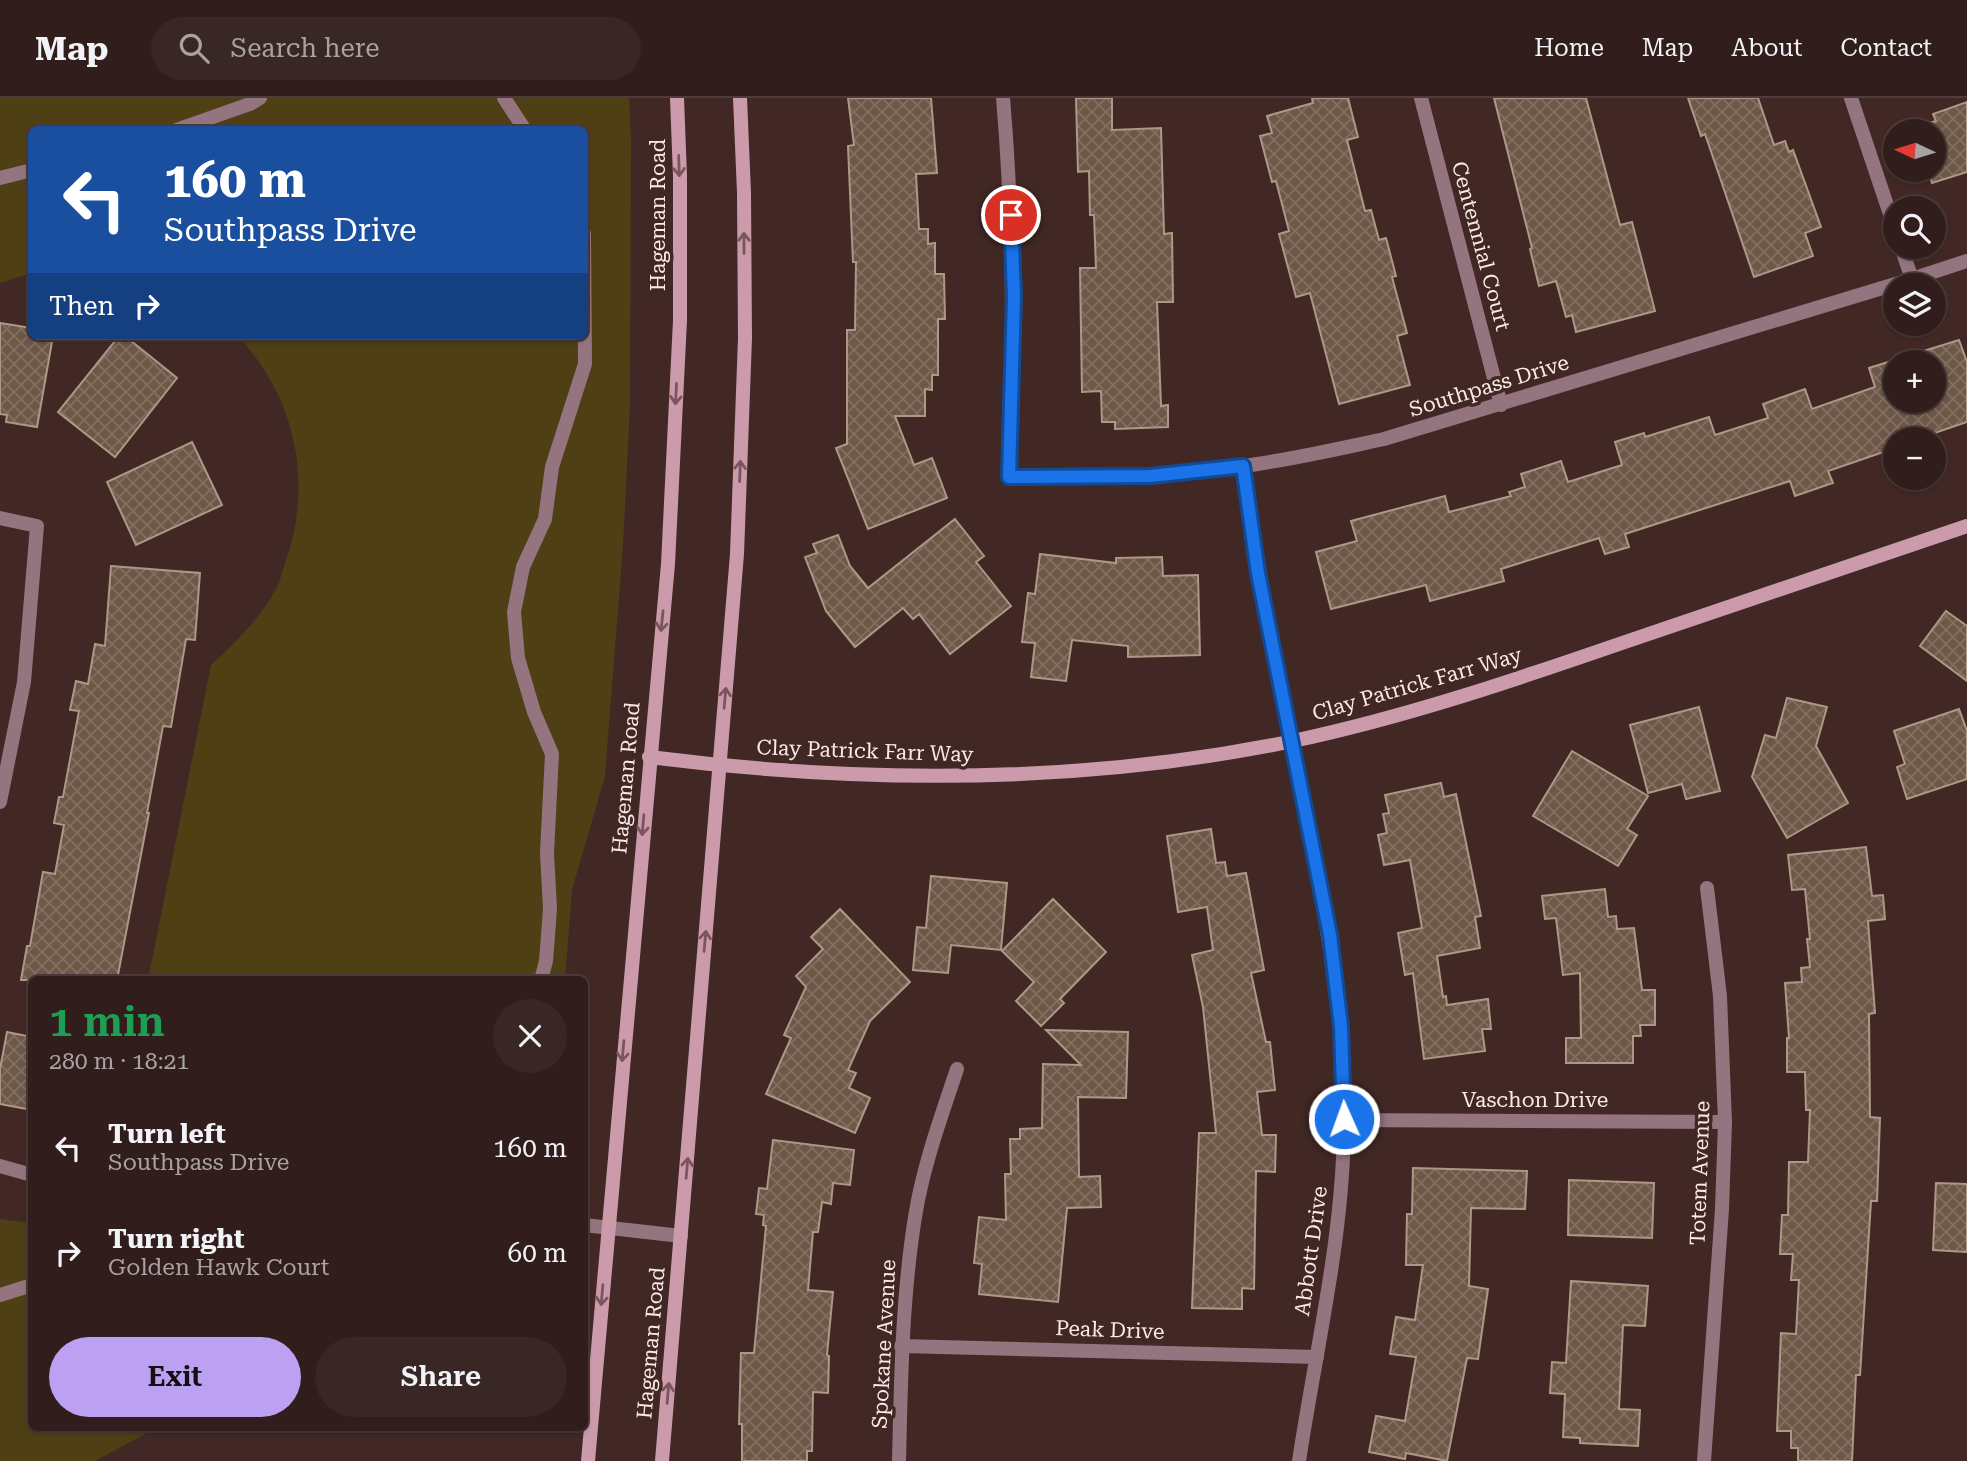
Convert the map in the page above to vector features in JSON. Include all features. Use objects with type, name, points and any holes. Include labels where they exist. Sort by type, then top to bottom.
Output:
[{"type":"main road","name":"Hageman Road","points":[[588,1461],[668,564],[680,320],[677,98]]},
{"type":"main road","name":"Hageman Road","points":[[662,1461],[737,554],[745,338],[740,98]]},
{"type":"main road","name":"Clay Patrick Farr Way","points":[[649,757],[719,766],[889,777],[1078,772],[1198,758],[1370,723],[1461,698],[1967,526]]},
{"type":"street","points":[[187,126],[260,98]]},
{"type":"street","points":[[503,98],[522,126]]},
{"type":"street","name":"Southpass Drive","points":[[1003,98],[1011,188],[1014,296],[1009,477],[1150,476],[1295,458],[1384,439],[1883,288]]},
{"type":"street","name":"Centennial Court","points":[[1421,98],[1501,405]]},
{"type":"street","points":[[1851,98],[1884,196]]},
{"type":"street","points":[[0,178],[28,171]]},
{"type":"street","name":"Southpass Drive","points":[[1930,273],[1967,261]]},
{"type":"street","points":[[542,976],[546,961],[550,909],[547,853],[552,754],[534,712],[518,658],[514,612],[523,567],[545,519],[552,467],[585,364],[585,340]]},
{"type":"street","name":"Abbott Drive","points":[[1243,466],[1258,573],[1330,935],[1341,1027],[1344,1119],[1335,1248],[1299,1461]]},
{"type":"street","points":[[0,518],[37,526],[24,682],[0,802]]},
{"type":"street","name":"Totem Avenue","points":[[1704,1461],[1722,1209],[1725,1122],[1720,996],[1707,888]]},
{"type":"street","name":"Spokane Avenue","points":[[899,1461],[901,1346],[915,1215],[932,1143],[957,1069]]},
{"type":"street","name":"Vaschon Drive","points":[[1344,1119],[1725,1122]]},
{"type":"street","points":[[0,1166],[28,1174]]},
{"type":"street","points":[[588,1225],[681,1236]]},
{"type":"street","points":[[0,1295],[28,1286]]},
{"type":"street","name":"Peak Drive","points":[[901,1346],[1317,1357]]},
{"type":"shaded area","points":[[0,98],[629,98],[630,405],[623,546],[605,776],[572,890],[565,976],[149,976],[211,665],[245,631],[274,593],[294,533],[298,473],[294,443],[286,414],[274,387],[258,360],[241,340],[588,340],[588,126],[28,126],[28,274],[0,283]]},
{"type":"shaded area","points":[[0,1219],[28,1223],[28,1431],[150,1431],[95,1461],[0,1461]]},
{"type":"building","points":[[848,98],[931,98],[937,173],[916,174],[919,229],[928,229],[928,244],[935,243],[935,274],[944,274],[945,319],[938,319],[938,375],[932,375],[932,390],[925,389],[925,416],[895,416],[914,465],[932,458],[947,498],[868,529],[836,448],[847,444],[847,330],[855,330],[856,262],[853,262],[848,146],[854,145]]},
{"type":"building","points":[[1076,98],[1112,98],[1112,130],[1161,128],[1164,234],[1172,233],[1173,302],[1157,302],[1161,406],[1168,405],[1168,427],[1115,429],[1115,422],[1102,422],[1101,391],[1082,392],[1080,268],[1096,268],[1094,215],[1090,215],[1089,171],[1078,172]]},
{"type":"building","points":[[1312,98],[1348,98],[1358,137],[1347,140],[1365,211],[1371,210],[1379,240],[1386,238],[1396,276],[1392,277],[1407,333],[1397,336],[1410,385],[1339,404],[1310,293],[1296,297],[1279,234],[1289,231],[1276,181],[1272,182],[1260,136],[1272,133],[1267,116],[1313,103]]},
{"type":"building","points":[[1494,98],[1586,98],[1620,225],[1632,222],[1655,311],[1576,332],[1572,315],[1566,317],[1556,281],[1539,286]]},
{"type":"building","points":[[1688,98],[1758,98],[1774,145],[1785,141],[1789,152],[1793,150],[1821,227],[1805,233],[1813,256],[1754,277],[1705,134],[1701,136]]},
{"type":"building","points":[[1967,102],[1967,172],[1946,179],[1946,119],[1935,119],[1933,114]]},
{"type":"building","points":[[0,323],[28,327],[28,340],[52,340],[37,427],[6,422],[7,415],[0,414]]},
{"type":"building","points":[[116,340],[130,340],[177,378],[115,457],[58,412]]},
{"type":"building","points":[[1959,340],[1967,362],[1967,422],[1946,429],[1946,427],[1883,427],[1883,452],[1828,471],[1833,483],[1795,496],[1790,481],[1625,534],[1629,547],[1605,554],[1599,538],[1501,569],[1504,581],[1430,601],[1426,585],[1331,609],[1316,552],[1357,541],[1351,521],[1445,496],[1449,512],[1511,496],[1509,492],[1525,487],[1521,474],[1561,461],[1568,482],[1622,465],[1615,442],[1644,433],[1645,437],[1709,417],[1715,435],[1768,418],[1763,404],[1805,389],[1812,409],[1875,387],[1869,368],[1883,364],[1883,413],[1946,413],[1946,350],[1927,350]]},
{"type":"building","points":[[192,442],[222,505],[136,545],[107,482]]},
{"type":"building","points":[[955,519],[984,556],[976,562],[1011,606],[950,654],[919,614],[913,619],[903,608],[855,647],[826,611],[805,557],[817,553],[813,544],[838,535],[850,566],[868,588]]},
{"type":"building","points":[[1040,554],[1116,563],[1116,558],[1162,557],[1163,576],[1198,575],[1200,655],[1128,657],[1128,646],[1072,640],[1066,681],[1031,677],[1035,643],[1022,642],[1028,593],[1035,594]]},
{"type":"building","points":[[111,566],[200,573],[195,640],[186,639],[171,727],[163,726],[118,976],[28,976],[28,980],[21,980],[43,872],[55,874],[64,825],[54,823],[59,797],[63,797],[79,711],[70,710],[76,681],[88,684],[95,644],[105,646]]},
{"type":"building","points":[[1946,611],[1967,626],[1967,681],[1920,646]]},
{"type":"building","points":[[1787,698],[1827,707],[1816,746],[1848,803],[1787,838],[1752,777],[1765,735],[1776,738]]},
{"type":"building","points":[[1699,707],[1720,791],[1686,799],[1682,784],[1648,793],[1630,725]]},
{"type":"building","points":[[1959,709],[1967,731],[1967,779],[1907,799],[1897,767],[1905,764],[1894,731]]},
{"type":"building","points":[[1572,751],[1648,796],[1627,829],[1637,835],[1618,866],[1533,816]]},
{"type":"building","points":[[1441,783],[1444,797],[1456,794],[1481,916],[1475,917],[1480,948],[1437,956],[1443,997],[1446,996],[1447,1005],[1488,999],[1491,1029],[1482,1029],[1485,1051],[1424,1059],[1413,973],[1405,975],[1398,933],[1422,928],[1410,860],[1384,865],[1378,835],[1387,833],[1383,814],[1389,813],[1385,795]]},
{"type":"building","points":[[1211,829],[1216,863],[1225,862],[1227,876],[1246,873],[1264,970],[1251,973],[1266,1042],[1270,1042],[1275,1090],[1257,1092],[1262,1135],[1276,1135],[1275,1172],[1256,1171],[1254,1289],[1242,1288],[1242,1309],[1192,1308],[1199,1133],[1216,1133],[1203,1007],[1192,955],[1213,950],[1207,907],[1178,912],[1167,836]]},
{"type":"building","points":[[1866,847],[1872,896],[1883,895],[1885,919],[1868,921],[1875,1013],[1869,1014],[1870,1117],[1880,1118],[1877,1201],[1871,1201],[1860,1375],[1856,1375],[1852,1461],[1798,1461],[1798,1448],[1791,1448],[1791,1431],[1777,1431],[1781,1333],[1796,1334],[1799,1280],[1791,1280],[1793,1254],[1780,1254],[1782,1215],[1788,1215],[1789,1162],[1808,1162],[1810,1110],[1806,1110],[1805,1072],[1787,1072],[1789,1038],[1785,983],[1802,982],[1801,968],[1810,967],[1807,939],[1810,939],[1805,889],[1792,890],[1788,855]]},
{"type":"building","points":[[931,876],[1007,883],[1001,950],[951,945],[948,973],[913,970],[917,927],[926,928]]},
{"type":"building","points":[[1605,889],[1608,917],[1616,916],[1617,929],[1634,928],[1642,990],[1655,990],[1655,1025],[1640,1025],[1641,1036],[1633,1036],[1633,1063],[1566,1063],[1566,1038],[1581,1038],[1580,973],[1563,975],[1556,918],[1545,919],[1542,896]]},
{"type":"building","points":[[1053,899],[1106,952],[1060,999],[1064,1003],[1041,1026],[1016,1001],[1034,982],[1002,951]]},
{"type":"building","points":[[840,909],[910,982],[870,1021],[848,1070],[856,1073],[849,1088],[870,1098],[855,1133],[766,1094],[791,1038],[784,1035],[806,987],[796,976],[823,949],[811,937]]},
{"type":"building","points":[[1046,1030],[1128,1032],[1126,1098],[1078,1097],[1079,1177],[1100,1176],[1101,1207],[1067,1208],[1058,1302],[979,1294],[982,1264],[974,1263],[979,1217],[1006,1220],[1005,1174],[1011,1174],[1010,1139],[1020,1139],[1020,1129],[1042,1128],[1043,1064],[1081,1065]]},
{"type":"building","points":[[7,1032],[28,1036],[28,1109],[0,1104],[0,1069]]},
{"type":"building","points":[[773,1140],[854,1150],[850,1185],[833,1183],[831,1204],[822,1202],[818,1232],[813,1232],[808,1290],[833,1292],[827,1355],[828,1393],[813,1392],[812,1451],[807,1451],[807,1461],[742,1461],[742,1424],[739,1424],[741,1353],[754,1353],[766,1226],[763,1225],[764,1215],[756,1214],[759,1188],[767,1189]]},
{"type":"building","points":[[1413,1168],[1527,1171],[1525,1209],[1471,1208],[1469,1286],[1488,1289],[1478,1359],[1467,1358],[1447,1461],[1406,1453],[1405,1459],[1369,1452],[1376,1416],[1405,1421],[1416,1357],[1390,1354],[1396,1317],[1415,1320],[1423,1265],[1406,1265],[1407,1214],[1412,1214]]},
{"type":"building","points":[[1569,1180],[1654,1183],[1652,1238],[1568,1235]]},
{"type":"building","points":[[1936,1183],[1967,1184],[1967,1252],[1933,1250]]},
{"type":"building","points":[[1571,1281],[1648,1286],[1645,1326],[1623,1325],[1619,1409],[1640,1410],[1638,1446],[1580,1443],[1580,1438],[1563,1437],[1565,1394],[1550,1393],[1552,1362],[1566,1363]]},
{"type":"route","points":[[1011,215],[1014,296],[1009,477],[1150,476],[1243,466],[1258,573],[1330,935],[1341,1027],[1344,1119]]}]
